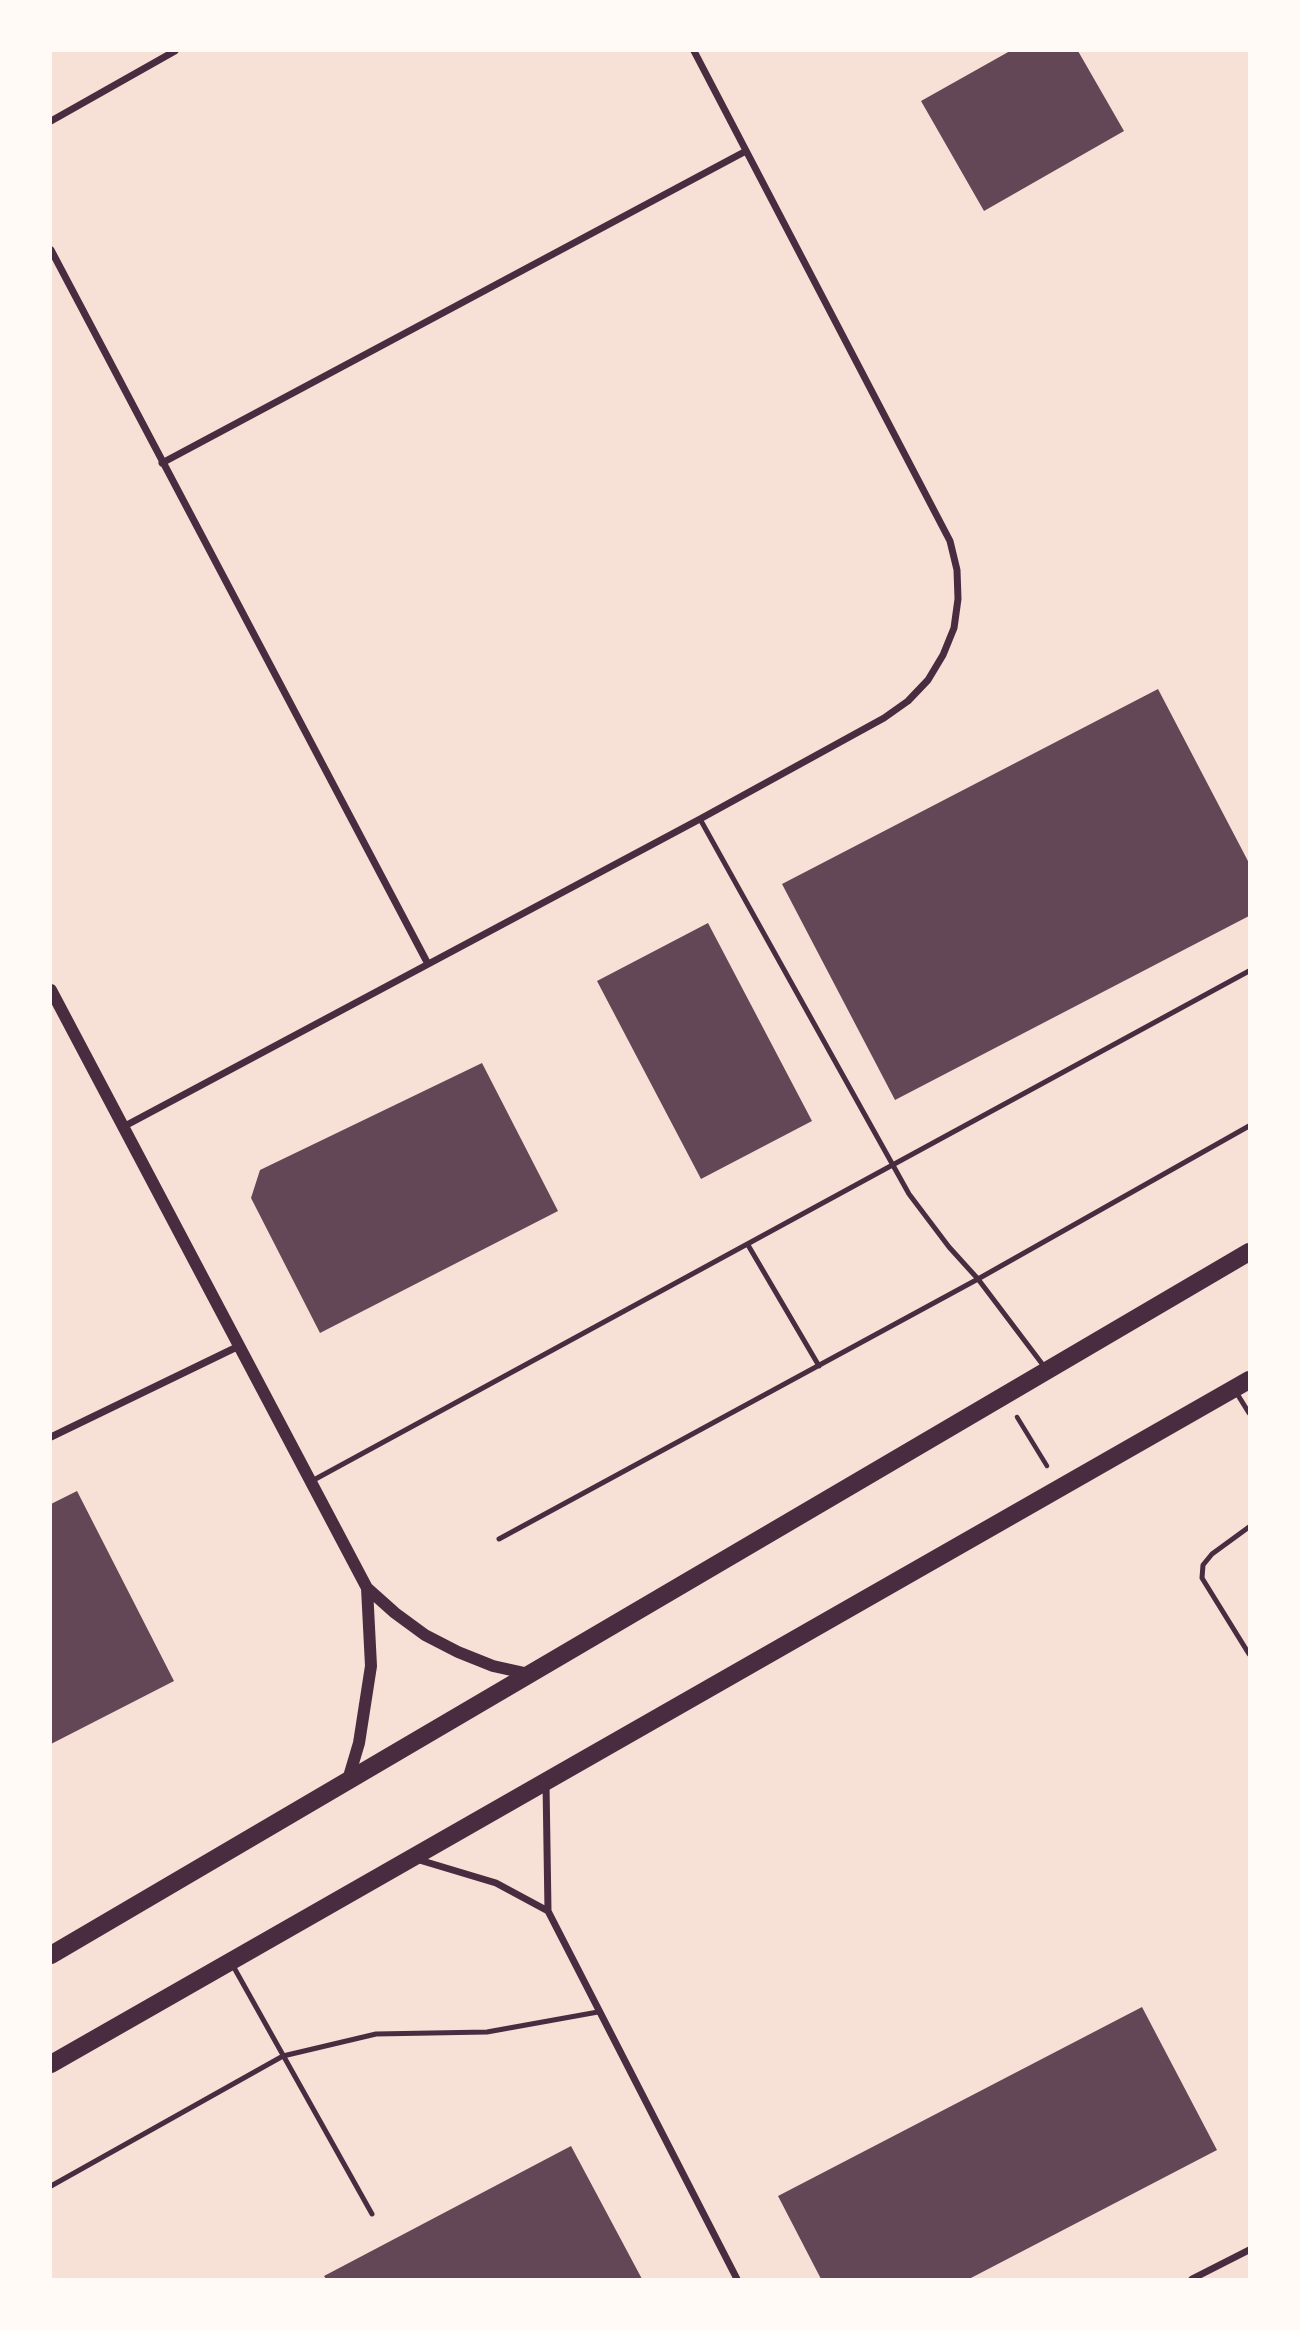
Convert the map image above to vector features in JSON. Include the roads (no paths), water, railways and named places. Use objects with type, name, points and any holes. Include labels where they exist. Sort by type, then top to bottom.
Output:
[{"type":"main road","points":[[51,1955],[1249,1252]]},
{"type":"main road","points":[[51,2064],[1242,1384]]},
{"type":"street","points":[[51,121],[175,51]]},
{"type":"street","points":[[123,1127],[700,820],[884,718],[908,701],[928,680],[943,655],[954,628],[958,599],[957,570],[946,532],[694,51]]},
{"type":"street","points":[[162,463],[746,151]]},
{"type":"street","points":[[51,250],[428,964]]},
{"type":"street","points":[[51,990],[367,1588],[395,1613],[436,1641],[493,1666],[529,1674]]},
{"type":"street","points":[[51,1437],[239,1346]]},
{"type":"street","points":[[348,1780],[359,1743],[371,1666],[367,1588]]},
{"type":"street","points":[[546,1782],[548,1911],[737,2279]]},
{"type":"street","points":[[412,1858],[496,1883],[548,1911]]},
{"type":"street","points":[[1192,2279],[1249,2250]]},
{"type":"lane","points":[[700,820],[893,1165],[928,1222],[978,1279],[1047,1371]]},
{"type":"lane","points":[[310,1482],[1249,971]]},
{"type":"lane","points":[[499,1539],[978,1279],[1249,1126]]},
{"type":"lane","points":[[748,1245],[819,1366]]},
{"type":"lane","points":[[1242,1384],[1249,1413]]},
{"type":"lane","points":[[1249,1527],[1212,1554],[1203,1565],[1202,1578],[1249,1654]]},
{"type":"lane","points":[[230,1961],[372,2214]]},
{"type":"lane","points":[[51,2186],[283,2056],[376,2034],[487,2032],[598,2012]]}]
